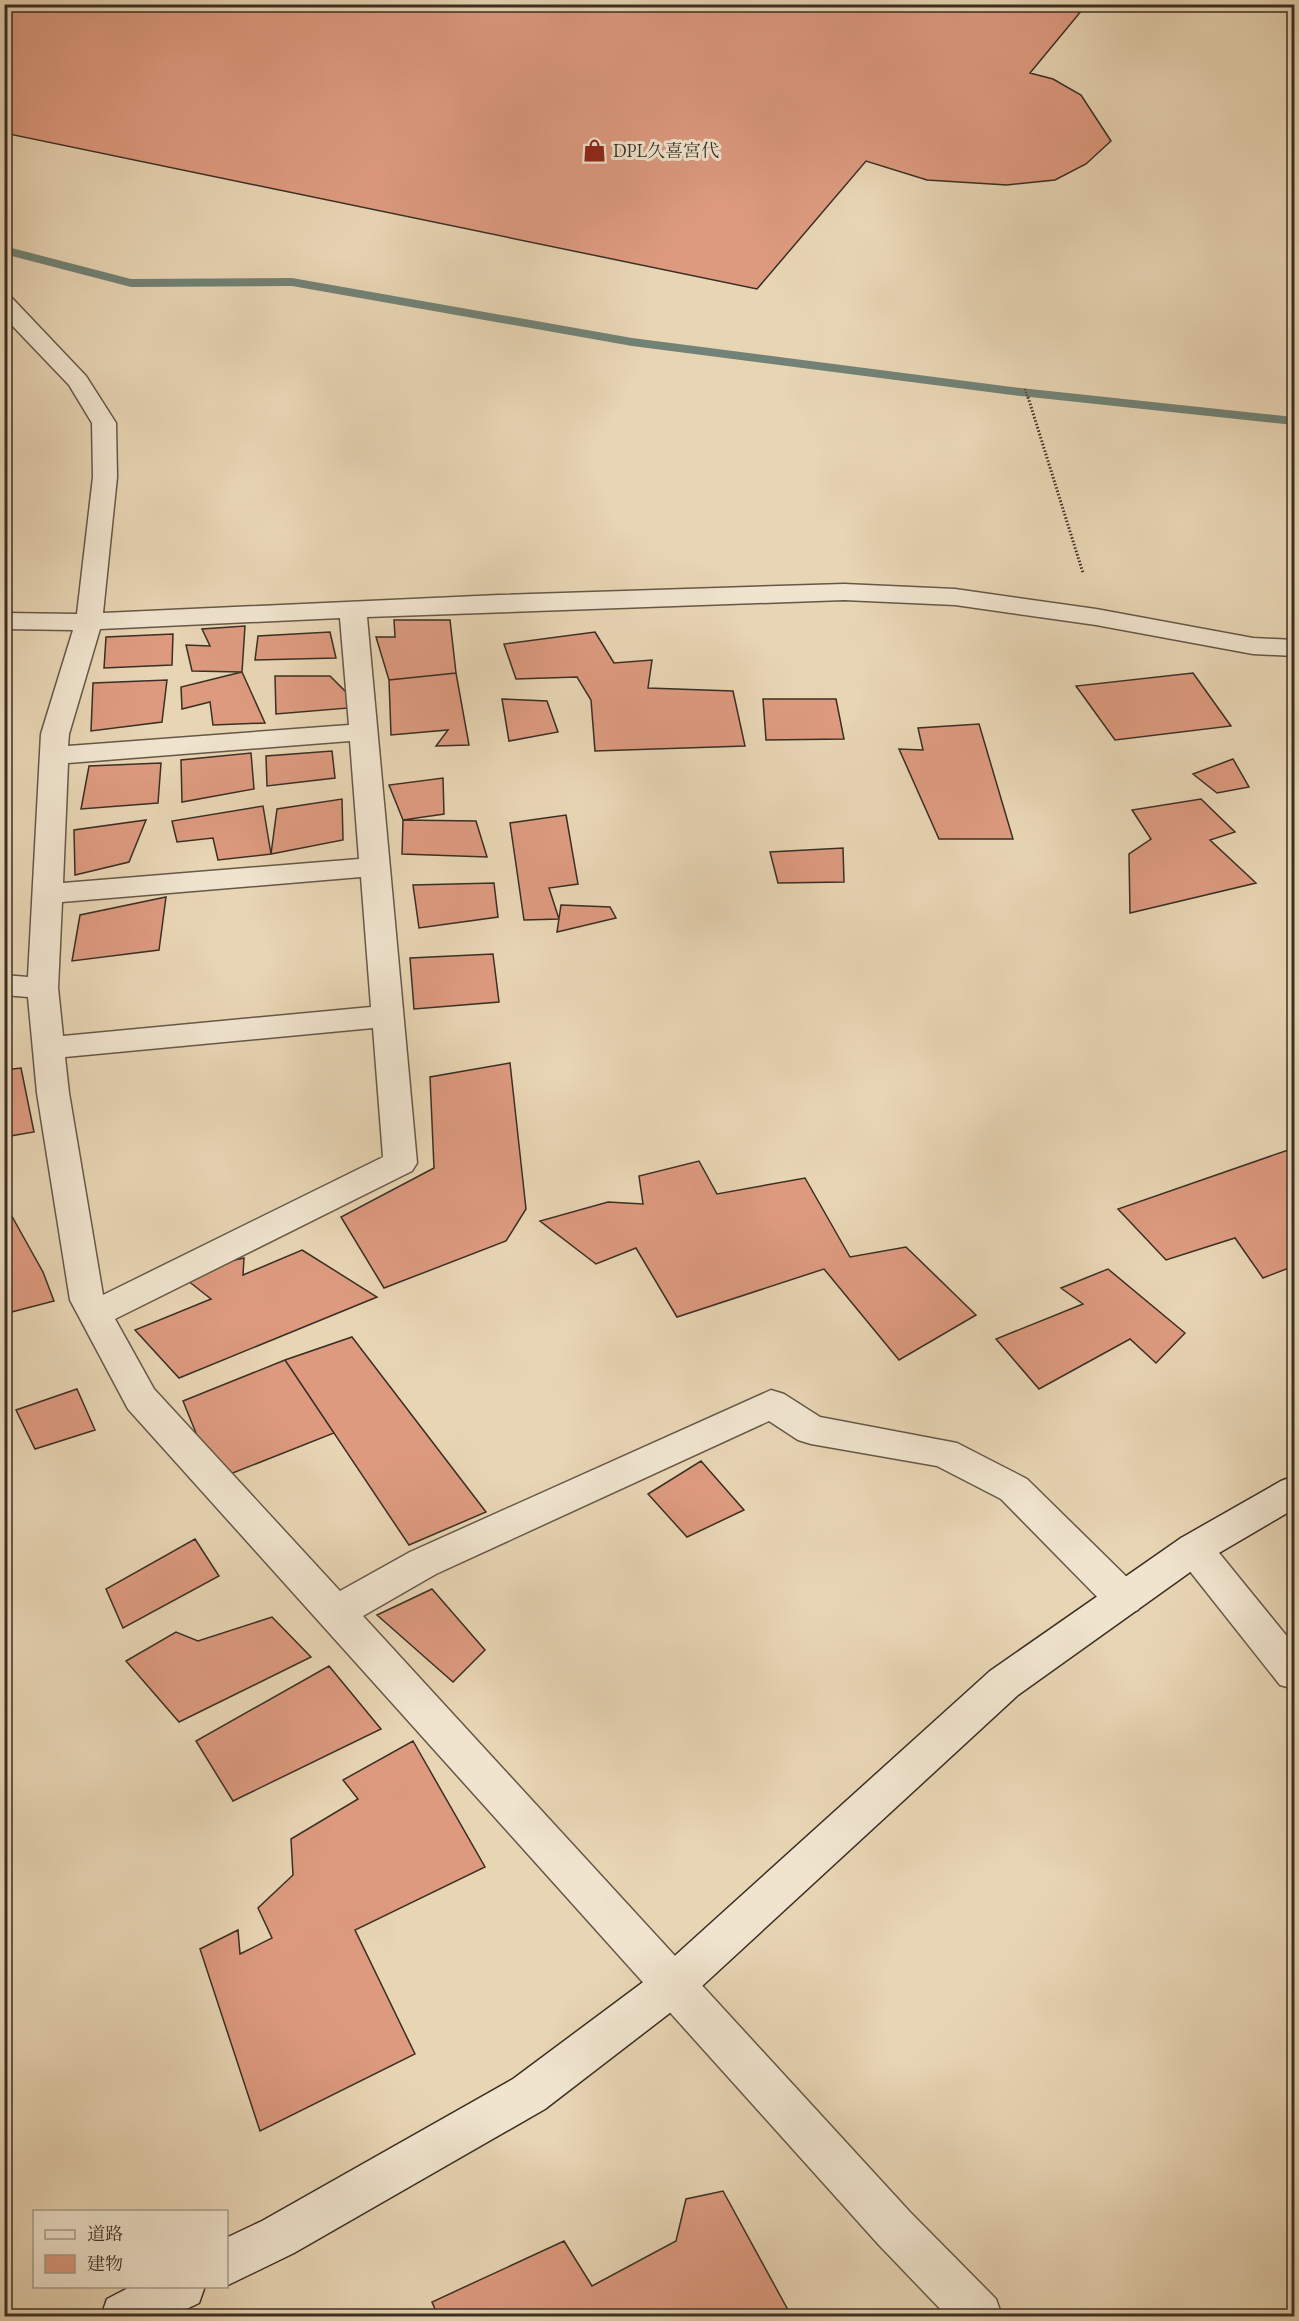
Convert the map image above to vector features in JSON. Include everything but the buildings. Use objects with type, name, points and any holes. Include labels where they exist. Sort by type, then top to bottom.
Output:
[{"type":"street","points":[[4,303],[78,381],[104,423],[105,477],[89,622],[55,734],[43,988],[53,1093],[87,1300],[141,1399],[894,2228],[980,2316]]},
{"type":"street","points":[[4,621],[89,622],[499,603],[844,592],[955,597],[1096,617],[1252,646],[1294,648]]},
{"type":"street","points":[[95,1314],[400,1163],[352,611]]},
{"type":"street","points":[[54,756],[363,732]]},
{"type":"street","points":[[48,894],[374,867]]},
{"type":"street","points":[[4,985],[43,988]]},
{"type":"street","points":[[50,1048],[387,1016]]},
{"type":"street","points":[[336,1612],[423,1563],[771,1404],[811,1430],[944,1453],[1014,1489],[1124,1599]]},
{"type":"street","points":[[228,2263],[529,2094],[674,1985],[1004,1683],[1194,1549],[1294,1491]]},
{"type":"street","points":[[1194,1549],[1294,1673]]},
{"type":"street","points":[[124,2316],[178,2288]]},
{"type":"path","points":[[1025,389],[1096,617]]},
{"type":"waterway","points":[[4,250],[131,283],[292,282],[632,342],[1012,391],[1294,421]]},
{"type":"place","name":"DPL久喜宮代","points":[[595,151]]}]
